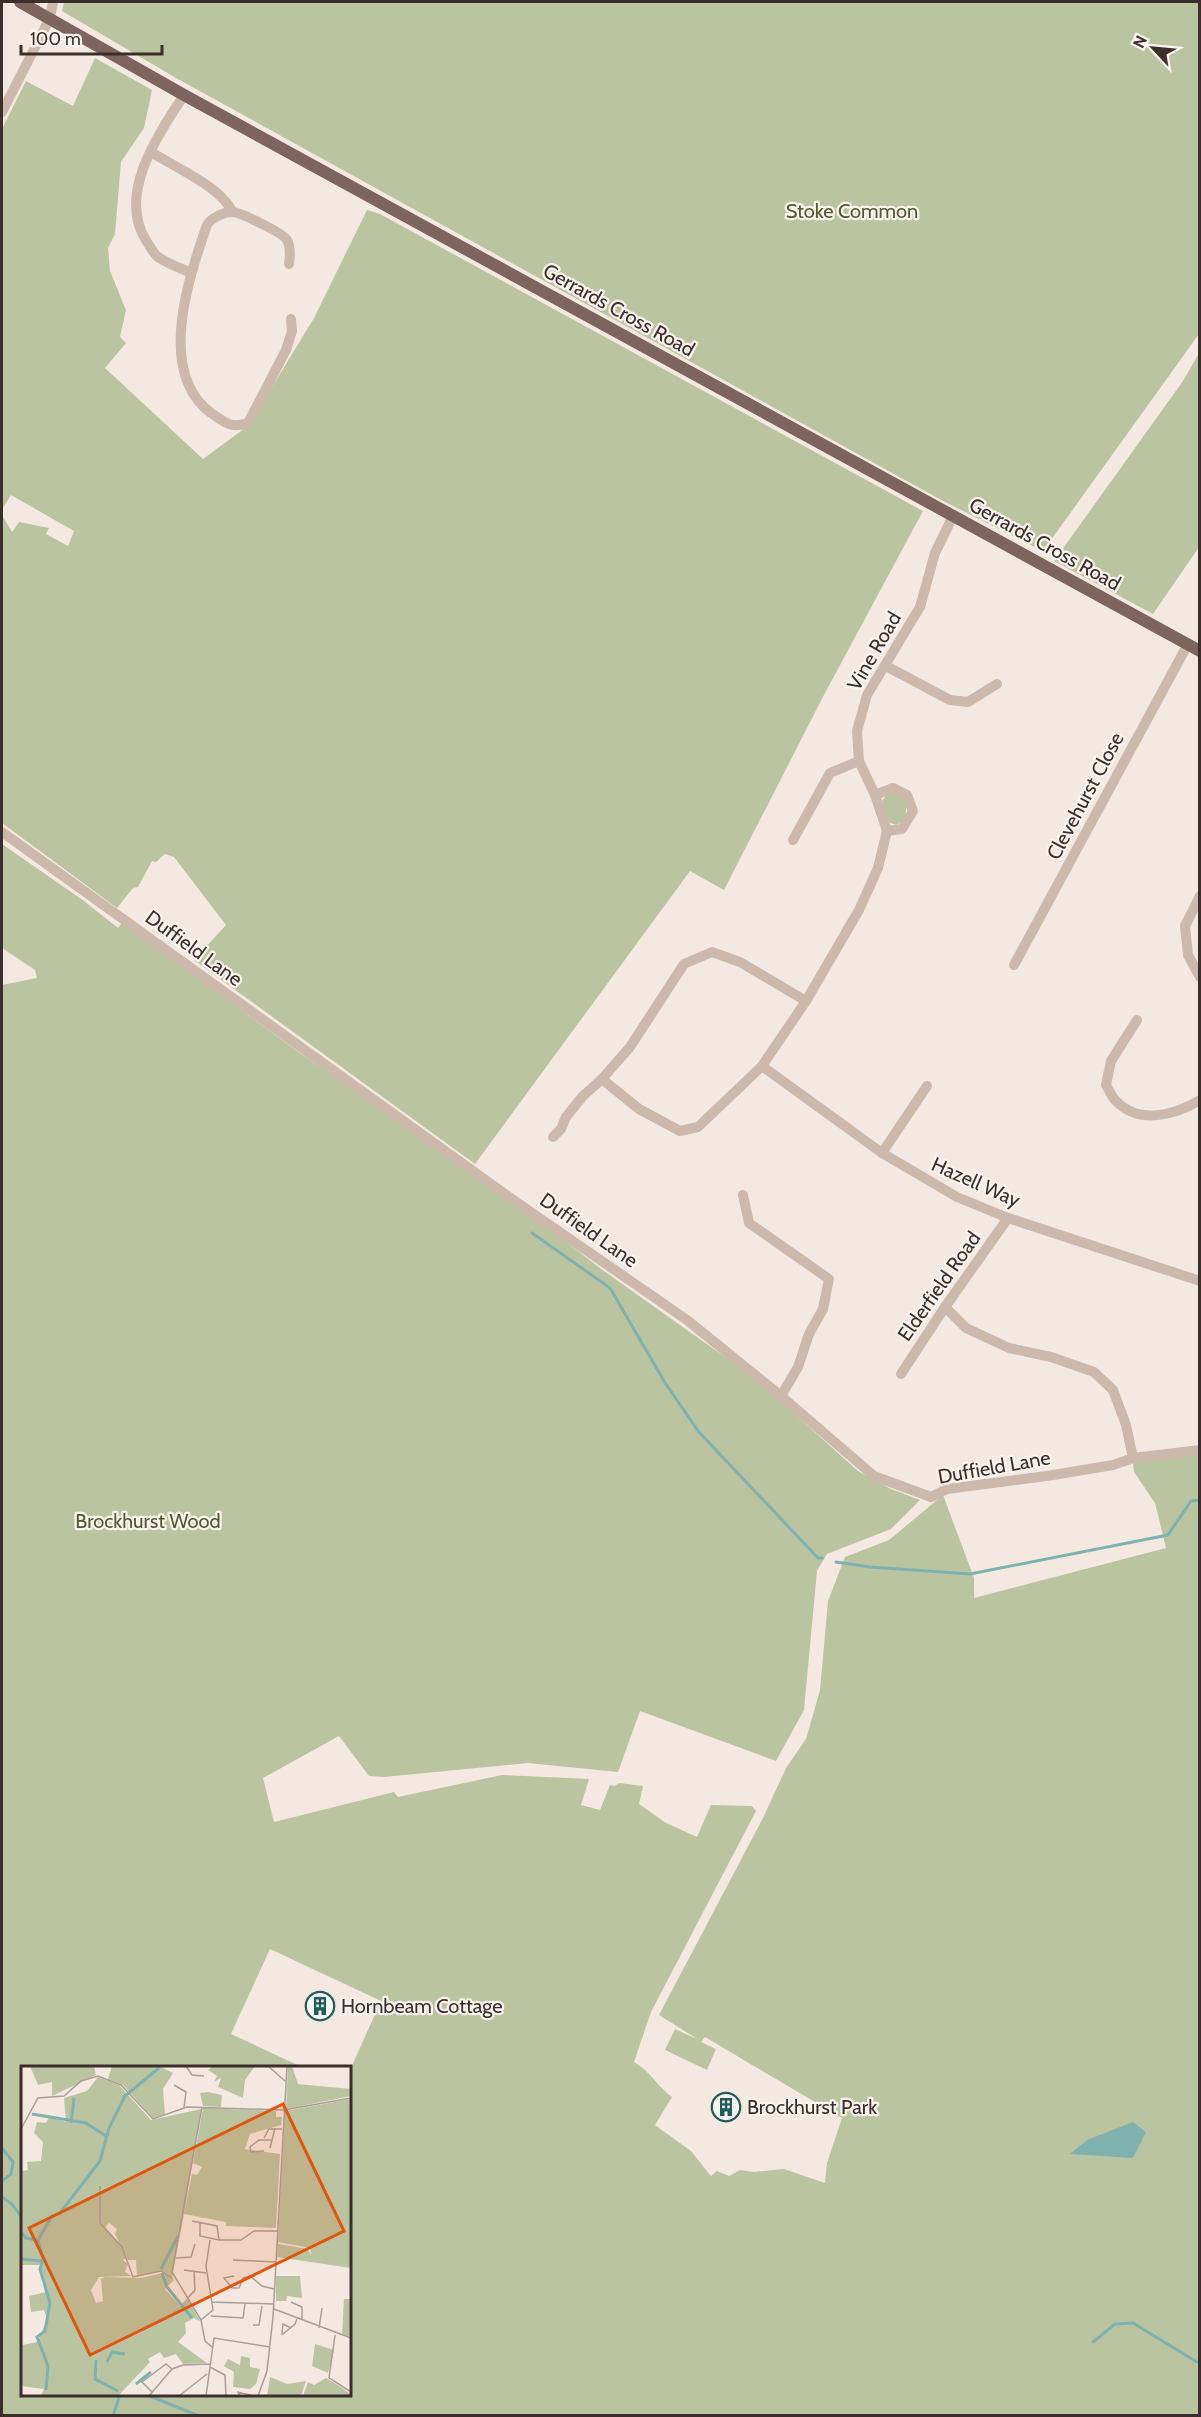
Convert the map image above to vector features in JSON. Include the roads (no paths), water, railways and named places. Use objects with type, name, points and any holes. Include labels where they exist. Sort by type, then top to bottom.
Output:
[{"type":"main road","name":"Gerrards Cross Road","points":[[20,2],[1200,651]]},
{"type":"street","points":[[2,112],[50,18],[53,2]]},
{"type":"street","points":[[184,94],[164,126],[146,162],[136,194],[139,229],[156,256],[191,273]]},
{"type":"street","points":[[151,152],[216,192],[229,204],[232,212]]},
{"type":"street","points":[[289,264],[290,249],[284,236],[263,224],[232,212],[210,220],[191,273],[183,311],[182,362],[188,384],[207,410],[227,425],[238,426],[248,423],[286,350],[292,332],[291,319]]},
{"type":"street","name":"Vine Road","points":[[887,831],[875,795],[859,761],[857,731],[867,695],[920,607],[935,553],[953,516]]},
{"type":"street","name":"Clevehurst Close","points":[[1014,965],[1188,644]]},
{"type":"street","points":[[886,666],[950,700],[968,702],[997,684]]},
{"type":"street","points":[[793,840],[830,773],[859,761]]},
{"type":"street","points":[[602,1079],[639,1109],[680,1131],[698,1127],[762,1066],[806,1001],[859,910],[878,868],[887,831],[902,830],[913,811],[907,795],[893,788],[875,795]]},
{"type":"street","name":"Duffield Lane","points":[[2,832],[512,1199],[687,1320],[781,1396],[874,1476],[931,1497],[947,1489],[1113,1465],[1133,1458],[1200,1450]]},
{"type":"street","points":[[1200,896],[1185,926],[1188,955],[1200,977]]},
{"type":"street","points":[[553,1137],[561,1129],[566,1117],[583,1095],[602,1079],[630,1047],[684,964],[712,952],[740,962],[806,1001]]},
{"type":"street","points":[[1137,1020],[1111,1061],[1106,1085],[1116,1101],[1136,1114],[1165,1115],[1200,1100]]},
{"type":"street","name":"Hazell Way","points":[[762,1066],[882,1153],[957,1197],[1008,1218],[1200,1281]]},
{"type":"street","points":[[882,1153],[927,1086]]},
{"type":"street","points":[[743,1195],[749,1223],[829,1279],[823,1309],[809,1334],[798,1367],[781,1396]]},
{"type":"street","name":"Elderfield Road","points":[[901,1374],[1008,1218]]},
{"type":"street","points":[[945,1307],[966,1328],[1009,1348],[1051,1357],[1094,1372],[1113,1390],[1126,1425],[1133,1458]]},
{"type":"water","points":[[1133,2122],[1146,2132],[1133,2158],[1070,2154],[1087,2140]]},
{"type":"waterway","points":[[532,1233],[610,1288],[664,1381],[698,1431],[818,1558],[822,1558]]},
{"type":"waterway","points":[[836,1562],[870,1567],[970,1574],[1168,1535],[1191,1501],[1200,1500]]},
{"type":"waterway","points":[[2,2148],[13,2162],[11,2174],[2,2181]]},
{"type":"waterway","points":[[2,2197],[12,2204],[21,2217]]},
{"type":"waterway","points":[[1093,2342],[1115,2324],[1133,2323],[1197,2362]]},
{"type":"waterway","points":[[113,2416],[119,2396]]},
{"type":"waterway","points":[[150,2396],[199,2416]]},
{"type":"place","name":"Hornbeam Cottage","points":[[320,2006]]},
{"type":"place","name":"Brockhurst Park","points":[[726,2107]]},
{"type":"park label","name":"Stoke Common","points":[[852,211]]},
{"type":"park label","name":"Brockhurst Wood","points":[[148,1521]]}]
